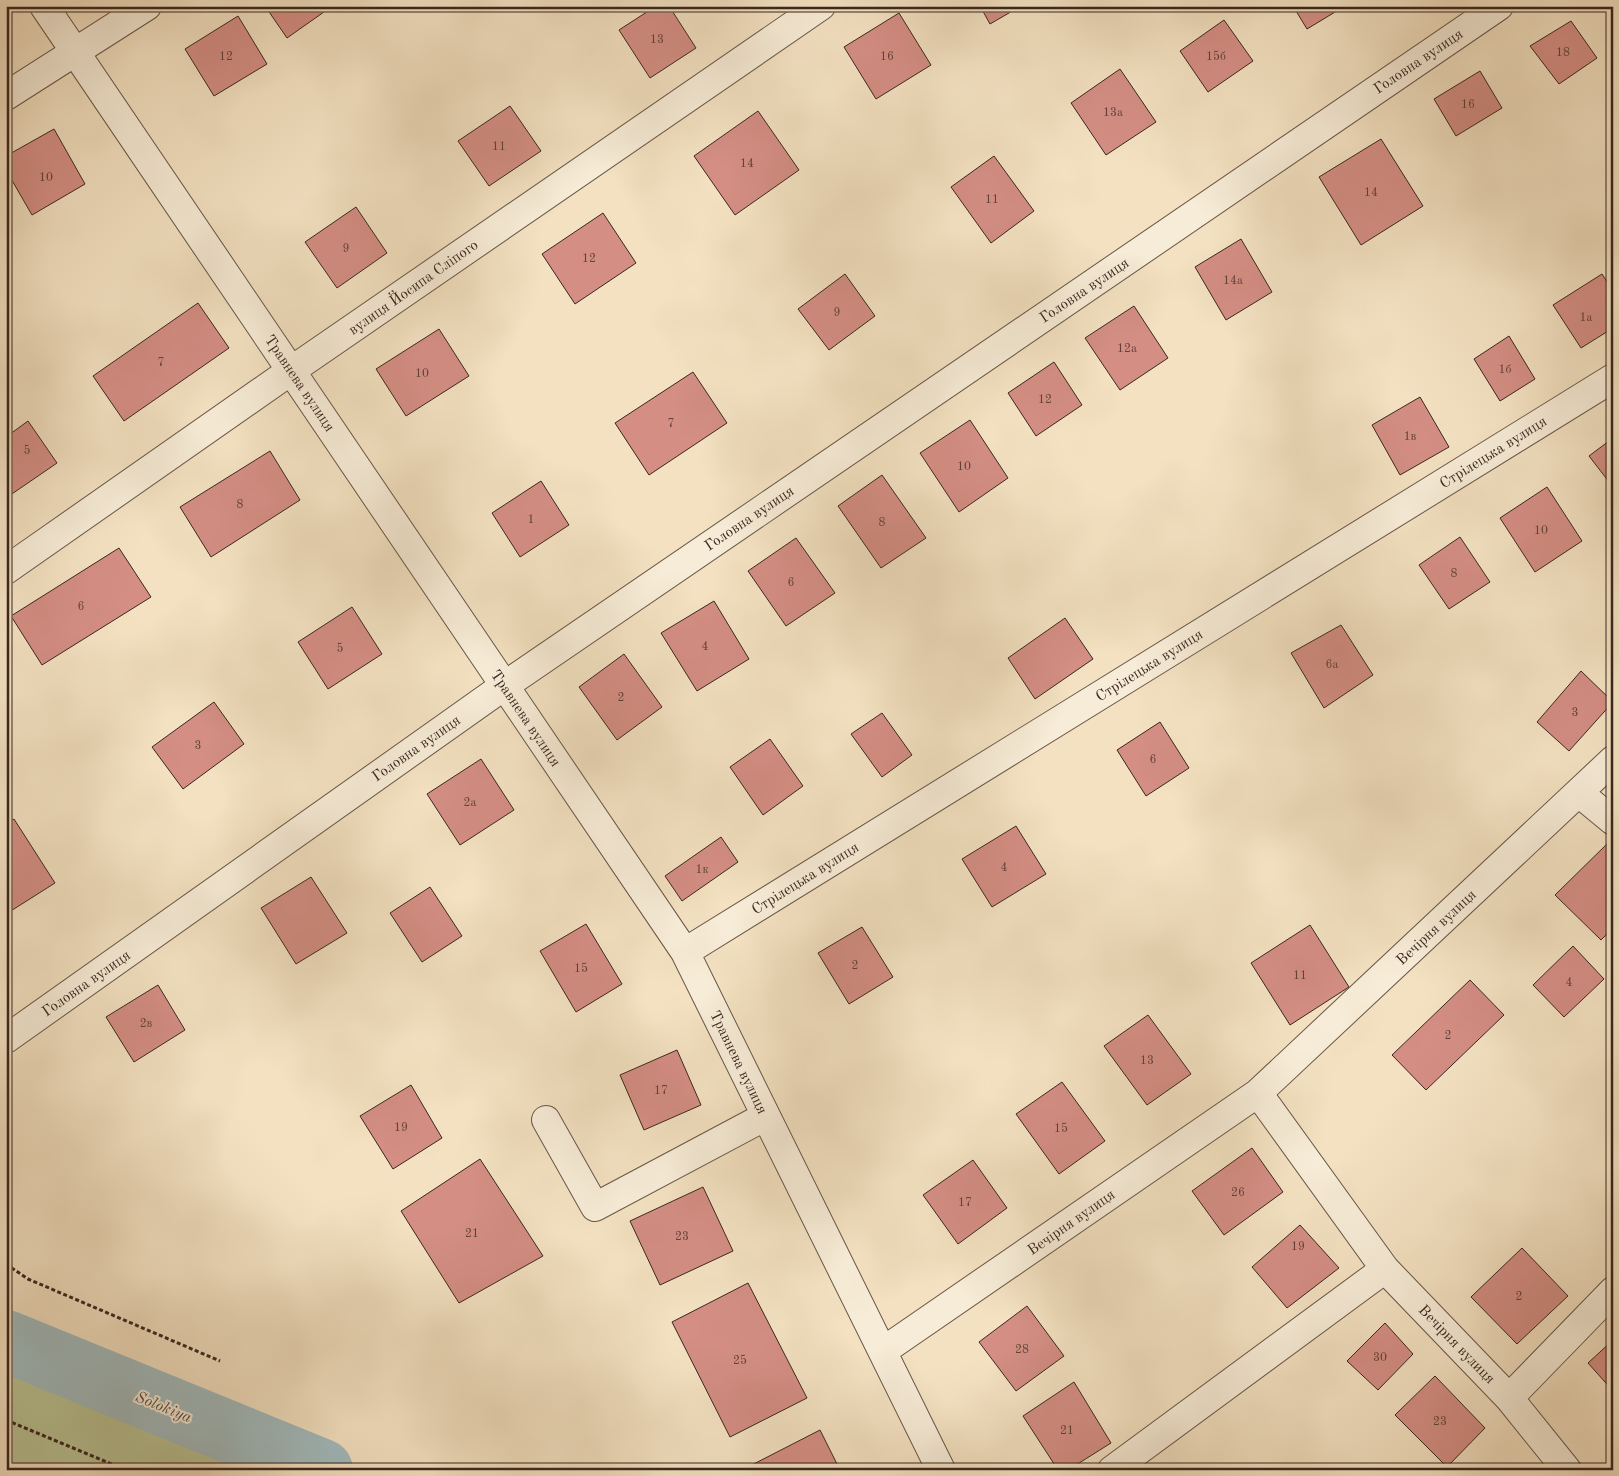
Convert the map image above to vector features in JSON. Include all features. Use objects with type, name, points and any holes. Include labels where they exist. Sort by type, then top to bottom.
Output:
[{"type":"street","name":"Травнева вулиця","points":[[44,6],[685,952],[941,1470]]},
{"type":"street","points":[[6,96],[147,6]]},
{"type":"street","name":"вулиця Йосипа Сліпого","points":[[6,570],[292,370],[821,6]]},
{"type":"street","name":"Головна вулиця","points":[[6,1039],[504,686],[1499,6]]},
{"type":"street","name":"Стрілецька вулиця","points":[[685,952],[1613,378]]},
{"type":"street","name":"Вечірня вулиця","points":[[883,1351],[1258,1093],[1613,760]]},
{"type":"street","points":[[1579,793],[1613,821]]},
{"type":"street","name":"Вечірня вулиця","points":[[1258,1093],[1385,1269],[1509,1398],[1567,1470]]},
{"type":"street","points":[[546,1120],[595,1207],[766,1116]]},
{"type":"street","points":[[1112,1470],[1385,1269]]},
{"type":"street","points":[[1509,1398],[1613,1291]]},
{"type":"path","points":[[6,1264],[28,1279],[220,1361]]},
{"type":"path","points":[[6,1420],[126,1470]]},
{"type":"green space","points":[[6,1370],[267,1470],[6,1470]]},
{"type":"building","points":[[265,6],[330,6],[331,7],[287,38]]},
{"type":"building","points":[[656,6],[669,6],[696,48],[650,78],[619,30]]},
{"type":"building","points":[[980,6],[1021,6],[990,24]]},
{"type":"building","points":[[1293,6],[1345,6],[1307,29]]},
{"type":"building","points":[[899,13],[931,65],[876,99],[844,47]]},
{"type":"building","points":[[238,16],[267,64],[214,96],[185,49]]},
{"type":"building","points":[[1224,20],[1253,61],[1208,92],[1180,51]]},
{"type":"building","points":[[1571,21],[1597,58],[1559,84],[1530,46]]},
{"type":"building","points":[[1120,69],[1156,122],[1106,155],[1071,103]]},
{"type":"building","points":[[1480,71],[1502,108],[1456,136],[1434,99]]},
{"type":"building","points":[[510,106],[541,151],[489,186],[458,141]]},
{"type":"building","points":[[758,111],[799,170],[735,215],[694,156]]},
{"type":"building","points":[[54,129],[85,184],[32,215],[6,170],[6,156]]},
{"type":"building","points":[[1381,139],[1423,206],[1361,245],[1319,177]]},
{"type":"building","points":[[994,156],[1034,211],[991,243],[951,187]]},
{"type":"building","points":[[356,207],[387,253],[337,288],[305,242]]},
{"type":"building","points":[[603,213],[636,263],[575,304],[542,254]]},
{"type":"building","points":[[1241,239],[1272,292],[1226,320],[1195,267]]},
{"type":"building","points":[[845,274],[875,316],[829,350],[798,309]]},
{"type":"building","points":[[1602,274],[1613,291],[1613,328],[1581,348],[1553,305]]},
{"type":"building","points":[[198,303],[229,348],[124,421],[93,376]]},
{"type":"building","points":[[1134,306],[1168,358],[1120,390],[1085,338]]},
{"type":"building","points":[[439,329],[469,376],[406,416],[376,369]]},
{"type":"building","points":[[1509,336],[1535,379],[1500,401],[1474,359]]},
{"type":"building","points":[[1054,362],[1082,405],[1036,436],[1008,393]]},
{"type":"building","points":[[693,372],[727,423],[649,475],[615,423]]},
{"type":"building","points":[[1420,397],[1449,447],[1400,475],[1372,425]]},
{"type":"building","points":[[970,420],[1008,478],[959,512],[920,453]]},
{"type":"building","points":[[28,421],[57,463],[6,498],[6,437]]},
{"type":"building","points":[[1613,438],[1613,487],[1589,456]]},
{"type":"building","points":[[270,451],[300,500],[211,557],[180,507]]},
{"type":"building","points":[[882,475],[926,538],[881,568],[838,506]]},
{"type":"building","points":[[541,481],[569,525],[520,557],[492,513]]},
{"type":"building","points":[[1547,487],[1582,541],[1535,572],[1500,518]]},
{"type":"building","points":[[1460,537],[1490,582],[1449,609],[1419,565]]},
{"type":"building","points":[[796,538],[835,593],[786,626],[748,571]]},
{"type":"building","points":[[119,548],[151,597],[42,665],[11,616]]},
{"type":"building","points":[[714,601],[749,659],[697,691],[661,633]]},
{"type":"building","points":[[352,607],[382,654],[328,689],[298,642]]},
{"type":"building","points":[[1065,618],[1093,659],[1035,699],[1008,658]]},
{"type":"building","points":[[1341,625],[1373,675],[1324,708],[1291,653]]},
{"type":"building","points":[[624,654],[662,707],[617,740],[579,687]]},
{"type":"building","points":[[1581,671],[1613,702],[1569,751],[1537,722]]},
{"type":"building","points":[[214,702],[244,744],[183,789],[152,747]]},
{"type":"building","points":[[882,713],[912,755],[882,777],[851,734]]},
{"type":"building","points":[[1160,722],[1189,768],[1146,796],[1117,750]]},
{"type":"building","points":[[770,739],[803,786],[763,815],[730,767]]},
{"type":"building","points":[[481,759],[514,810],[460,845],[427,794]]},
{"type":"building","points":[[14,819],[55,883],[6,914],[6,824]]},
{"type":"building","points":[[1016,826],[1046,874],[992,907],[962,859]]},
{"type":"building","points":[[721,837],[738,862],[682,901],[665,876]]},
{"type":"building","points":[[1610,841],[1613,844],[1613,928],[1601,940],[1555,895]]},
{"type":"building","points":[[311,877],[347,933],[296,964],[261,908]]},
{"type":"building","points":[[430,887],[462,936],[422,962],[390,913]]},
{"type":"building","points":[[586,924],[622,984],[576,1012],[540,951]]},
{"type":"building","points":[[1310,925],[1349,987],[1290,1025],[1251,963]]},
{"type":"building","points":[[862,927],[893,977],[849,1004],[818,953]]},
{"type":"building","points":[[1573,946],[1604,979],[1564,1017],[1533,985]]},
{"type":"building","points":[[1470,980],[1504,1015],[1426,1090],[1392,1055]]},
{"type":"building","points":[[158,985],[185,1030],[134,1062],[106,1017]]},
{"type":"building","points":[[1148,1015],[1191,1074],[1147,1105],[1104,1046]]},
{"type":"building","points":[[677,1050],[701,1105],[644,1130],[620,1075]]},
{"type":"building","points":[[1062,1082],[1105,1141],[1059,1174],[1016,1114]]},
{"type":"building","points":[[411,1085],[442,1138],[393,1169],[360,1116]]},
{"type":"building","points":[[1252,1148],[1283,1192],[1224,1235],[1192,1191]]},
{"type":"building","points":[[480,1159],[543,1256],[459,1303],[401,1211]]},
{"type":"building","points":[[973,1160],[1007,1208],[958,1244],[923,1195]]},
{"type":"building","points":[[703,1187],[733,1251],[660,1285],[630,1221]]},
{"type":"building","points":[[1300,1225],[1339,1268],[1287,1308],[1252,1267]]},
{"type":"building","points":[[1522,1248],[1568,1296],[1517,1344],[1471,1297]]},
{"type":"building","points":[[748,1283],[807,1398],[730,1437],[672,1322]]},
{"type":"building","points":[[1027,1306],[1064,1356],[1016,1391],[979,1342]]},
{"type":"building","points":[[1385,1323],[1413,1354],[1378,1390],[1347,1361]]},
{"type":"building","points":[[1613,1340],[1613,1391],[1588,1363]]},
{"type":"building","points":[[1435,1376],[1485,1428],[1447,1467],[1395,1415]]},
{"type":"building","points":[[1074,1382],[1111,1443],[1068,1470],[1058,1470],[1023,1416]]},
{"type":"building","points":[[820,1430],[840,1470],[742,1470]]},
{"type":"waterway","name":"Solokiya","points":[[6,1341],[322,1470]]}]
